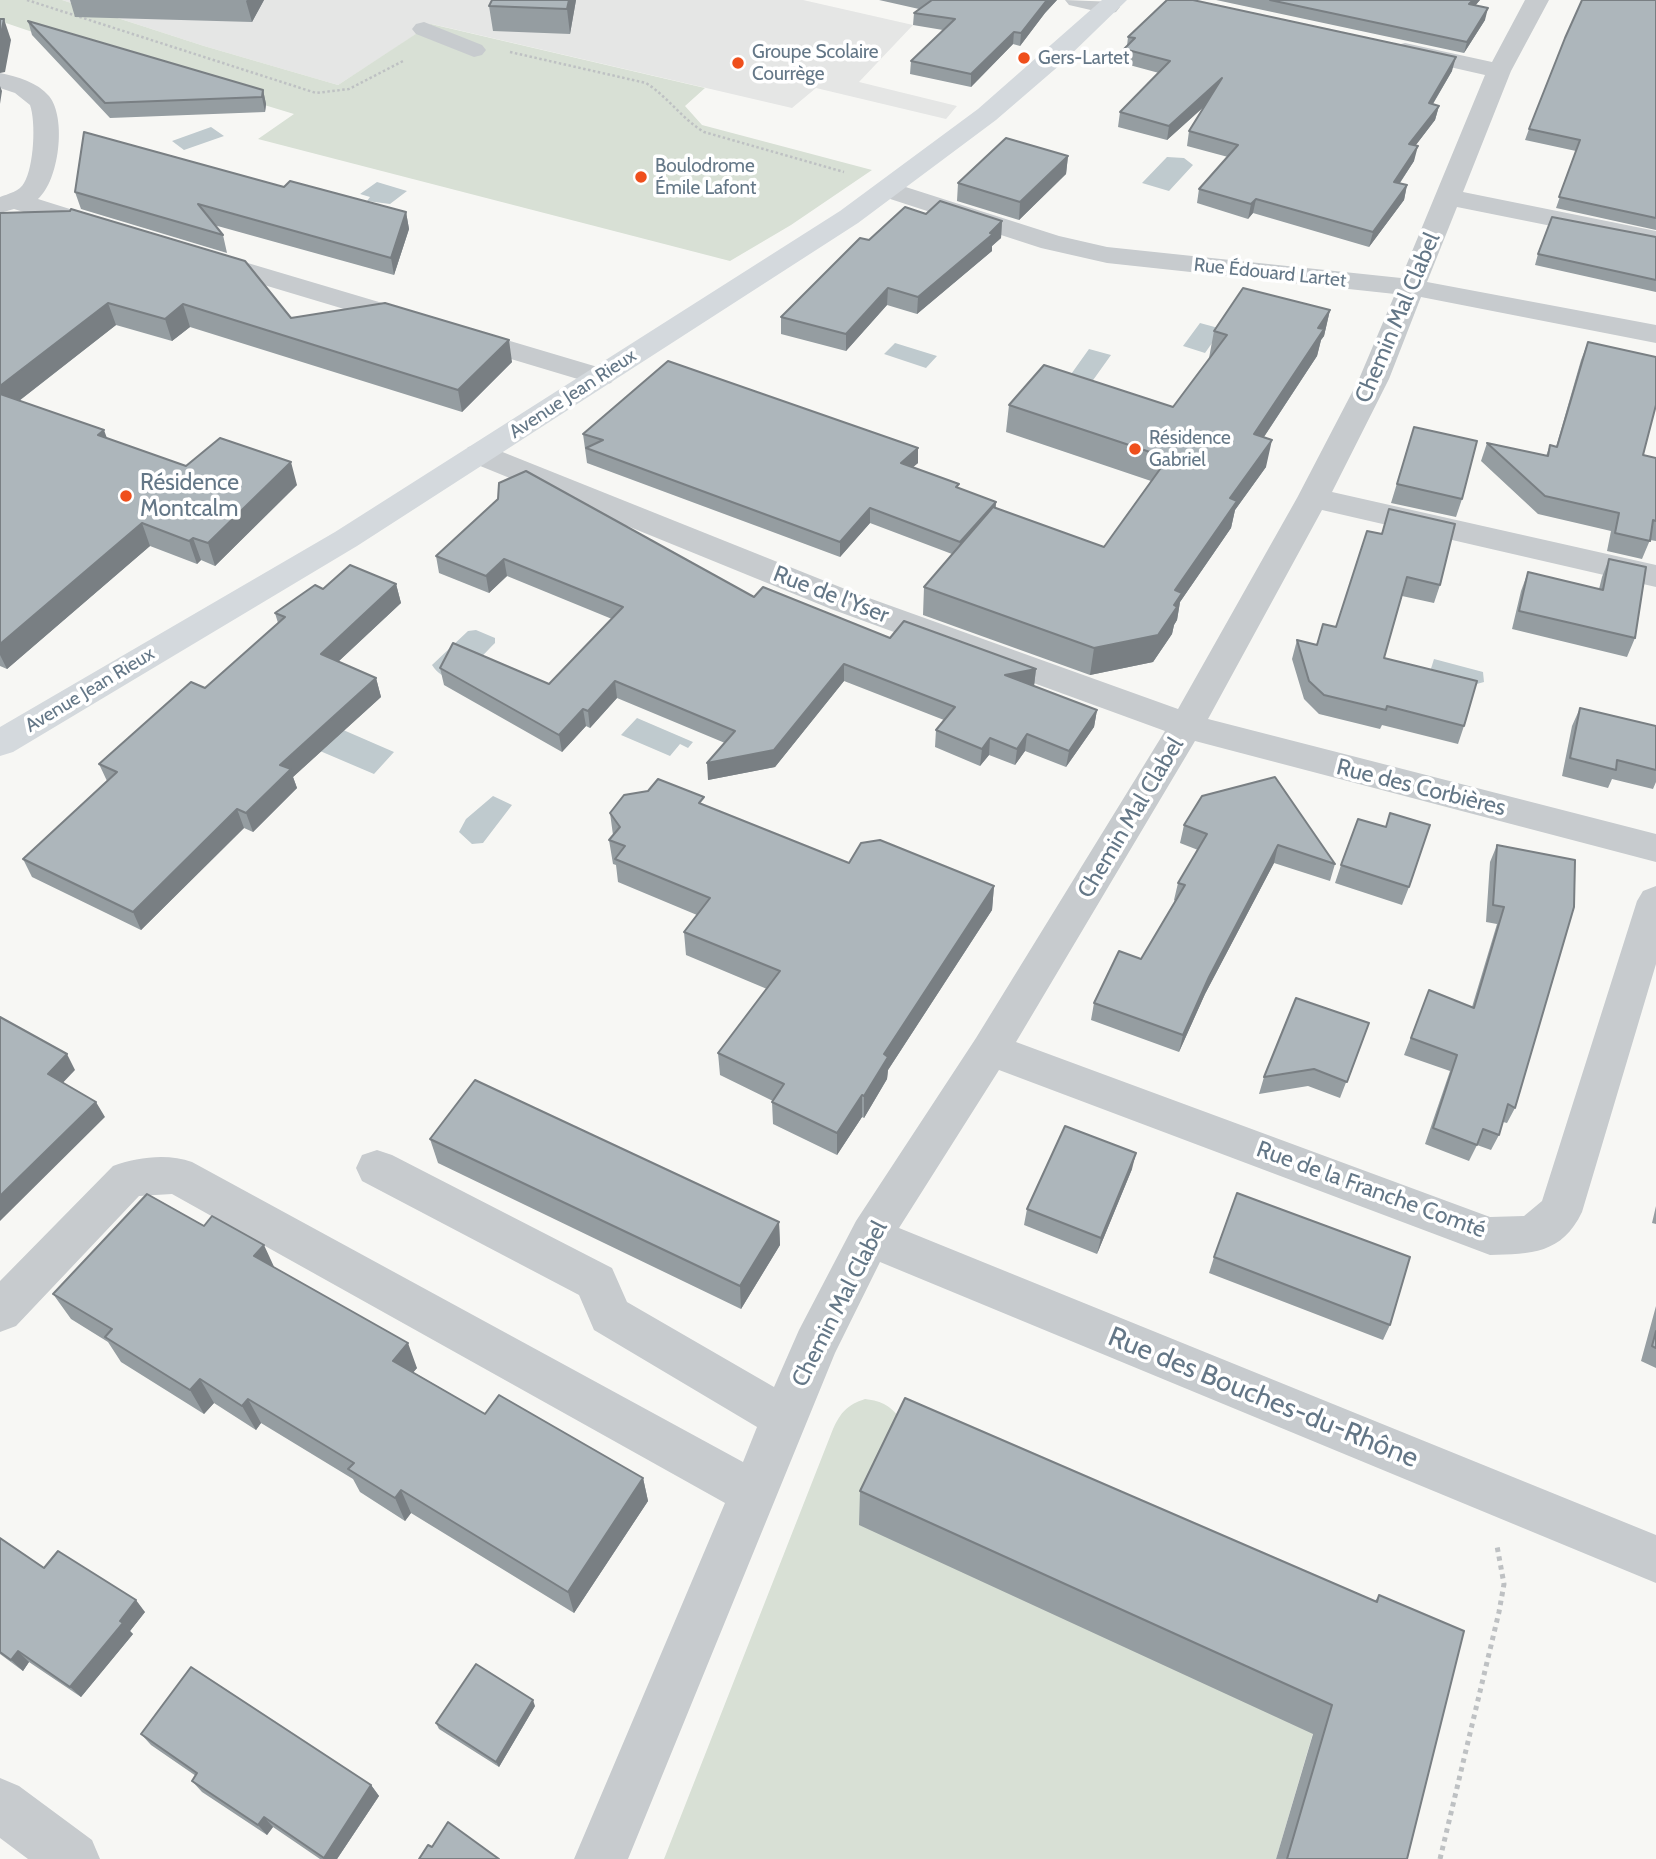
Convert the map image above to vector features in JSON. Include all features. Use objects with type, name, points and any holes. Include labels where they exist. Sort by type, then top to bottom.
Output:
[{"type":"main road","name":"Avenue Jean Rieux","points":[[0,743],[346,539],[890,190],[1016,90],[1112,3]]},
{"type":"street","points":[[1077,0],[1112,3]]},
{"type":"street","name":"Chemin Mal Clabel","points":[[601,1859],[815,1345],[872,1235],[990,1050],[1187,725],[1314,498],[1374,379],[1499,71],[1537,0]]},
{"type":"street","points":[[424,29],[474,50]]},
{"type":"street","points":[[1386,46],[1499,71]]},
{"type":"street","points":[[0,80],[32,94],[43,104],[47,122],[40,180],[33,191],[7,203]]},
{"type":"street","name":"Rue Édouard Lartet","points":[[890,190],[1051,242],[1107,255],[1410,287],[1656,334]]},
{"type":"street","points":[[1449,197],[1656,239]]},
{"type":"street","points":[[7,203],[121,233]]},
{"type":"street","points":[[173,249],[601,377]]},
{"type":"street","name":"Rue de l'Yser","points":[[479,454],[843,601],[1187,725]]},
{"type":"street","points":[[1314,498],[1656,576]]},
{"type":"street","name":"Rue des Corbières","points":[[1187,725],[1229,739],[1656,848]]},
{"type":"street","name":"Rue de la Franche Comté","points":[[990,1050],[1490,1236],[1533,1235],[1560,1212],[1656,901]]},
{"type":"street","points":[[377,1168],[596,1282],[610,1316],[785,1418]]},
{"type":"street","points":[[0,1312],[128,1179],[177,1175],[753,1493]]},
{"type":"street","name":"Rue des Bouches-du-Rhône","points":[[872,1235],[897,1249],[1656,1559]]},
{"type":"street","points":[[0,1805],[73,1859]]},
{"type":"path","points":[[1440,1859],[1504,1584],[1496,1541]]},
{"type":"shaded area","points":[[0,0],[62,0],[204,46],[338,85],[431,24],[705,88],[685,106],[702,125],[872,170],[791,225],[730,261],[258,139],[294,114],[103,56],[0,21]]},
{"type":"shaded area","name":"Groupe Scolaire Courrège","points":[[62,0],[803,0],[913,25],[859,82],[957,106],[946,119],[816,88],[792,108],[432,24],[338,85],[204,46]]},
{"type":"shaded area","points":[[211,127],[224,136],[184,150],[172,141]]},
{"type":"shaded area","points":[[1167,157],[1184,158],[1193,165],[1169,191],[1142,183]]},
{"type":"shaded area","points":[[377,182],[407,191],[390,204],[367,201],[370,197],[360,194]]},
{"type":"shaded area","points":[[1200,323],[1222,329],[1205,353],[1183,346]]},
{"type":"shaded area","points":[[895,343],[937,356],[926,368],[884,354]]},
{"type":"shaded area","points":[[1089,349],[1111,355],[1091,383],[1069,377]]},
{"type":"shaded area","points":[[476,630],[495,638],[495,643],[465,672],[448,677],[440,674],[432,665],[468,631]]},
{"type":"shaded area","points":[[1434,659],[1483,672],[1484,682],[1473,685],[1429,675]]},
{"type":"shaded area","points":[[637,718],[693,742],[688,748],[680,744],[670,756],[621,735]]},
{"type":"shaded area","points":[[341,729],[394,752],[374,774],[320,751]]},
{"type":"shaded area","points":[[493,796],[512,805],[483,843],[472,844],[459,832],[466,819]]},
{"type":"shaded area","points":[[865,1399],[877,1401],[890,1408],[902,1421],[1313,1733],[1276,1859],[664,1859],[833,1429],[845,1410]]},
{"type":"building","points":[[492,0],[569,0],[567,9],[489,6]]},
{"type":"building","points":[[932,0],[1047,0],[1021,33],[1014,32],[971,74],[911,61],[955,19],[914,13]]},
{"type":"building","points":[[1167,0],[1193,0],[1456,57],[1429,103],[1439,106],[1409,144],[1418,146],[1394,182],[1407,185],[1373,232],[1256,199],[1251,204],[1199,189],[1238,145],[1189,131],[1222,78],[1169,126],[1120,112],[1170,61],[1124,49],[1135,38],[1128,37]]},
{"type":"building","points":[[1270,0],[1473,0],[1469,4],[1488,8],[1467,42]]},
{"type":"building","points":[[1582,0],[1656,0],[1656,218],[1559,197],[1580,140],[1529,129]]},
{"type":"building","points":[[0,19],[4,19],[0,39]]},
{"type":"building","points":[[28,21],[263,90],[262,97],[105,103]]},
{"type":"building","points":[[84,132],[284,187],[290,181],[406,212],[391,258],[198,204],[223,235],[75,192]]},
{"type":"building","points":[[1006,138],[1068,156],[1020,202],[958,183]]},
{"type":"building","points":[[940,201],[1002,221],[990,233],[993,234],[918,297],[888,288],[846,334],[781,317],[860,238],[869,240],[905,207],[926,214]]},
{"type":"building","points":[[71,209],[245,261],[291,318],[385,303],[509,340],[458,390],[183,304],[165,319],[108,303],[0,386],[0,213]]},
{"type":"building","points":[[1552,217],[1656,237],[1656,280],[1538,254]]},
{"type":"building","points":[[1243,288],[1330,310],[1318,328],[1324,329],[1254,434],[1272,440],[1230,498],[1237,501],[1175,590],[1182,593],[1174,605],[1177,607],[1158,635],[1094,648],[924,587],[993,507],[1104,547],[1168,458],[1009,405],[1044,365],[1173,407],[1227,335],[1214,331]]},
{"type":"building","points":[[1588,342],[1656,357],[1656,405],[1643,455],[1656,458],[1656,521],[1653,520],[1650,541],[1615,533],[1619,513],[1545,496],[1487,443],[1548,456],[1550,445],[1557,447]]},
{"type":"building","points":[[668,361],[918,448],[901,463],[959,484],[956,487],[996,502],[960,542],[870,508],[840,542],[586,448],[603,440],[583,434]]},
{"type":"building","points":[[0,394],[104,430],[98,435],[186,466],[220,438],[291,462],[208,543],[193,538],[189,541],[142,523],[0,644]]},
{"type":"building","points":[[1414,427],[1477,441],[1462,499],[1397,484]]},
{"type":"building","points":[[526,471],[754,597],[763,587],[890,638],[904,621],[1036,669],[1005,675],[1097,710],[1069,751],[1027,734],[1017,749],[990,738],[982,749],[936,730],[955,707],[844,664],[774,750],[707,763],[735,731],[615,681],[588,711],[583,709],[559,735],[440,668],[453,643],[549,684],[623,607],[504,559],[486,576],[436,556],[498,499],[499,483]]},
{"type":"building","points":[[1389,509],[1455,524],[1440,585],[1407,577],[1384,658],[1477,681],[1464,726],[1387,706],[1386,710],[1324,695],[1309,681],[1297,640],[1317,645],[1323,624],[1336,627],[1367,531],[1382,534]]},
{"type":"building","points":[[1609,559],[1646,567],[1635,638],[1519,611],[1528,572],[1603,590]]},
{"type":"building","points":[[350,565],[396,584],[321,654],[376,678],[280,765],[291,769],[246,813],[237,809],[133,912],[23,859],[117,772],[99,764],[191,682],[205,688],[285,617],[275,613],[315,585],[323,589]]},
{"type":"building","points":[[1580,708],[1656,726],[1656,770],[1617,760],[1616,770],[1570,758]]},
{"type":"building","points":[[1275,777],[1335,864],[1278,845],[1209,977],[1183,1035],[1094,1003],[1119,951],[1141,959],[1185,885],[1178,883],[1207,834],[1184,825],[1202,796]]},
{"type":"building","points":[[658,779],[704,797],[699,803],[849,863],[861,843],[880,840],[994,886],[884,1054],[888,1057],[864,1096],[862,1095],[837,1133],[772,1102],[784,1084],[718,1053],[780,971],[684,932],[710,898],[615,859],[625,846],[609,840],[620,827],[610,813],[624,795],[648,791]]},
{"type":"building","points":[[1390,813],[1430,825],[1409,887],[1341,865],[1358,819],[1386,827]]},
{"type":"building","points":[[1497,845],[1575,860],[1574,907],[1515,1108],[1508,1104],[1499,1135],[1483,1129],[1477,1145],[1433,1128],[1457,1055],[1411,1038],[1429,990],[1474,1008],[1504,907],[1493,905]]},
{"type":"building","points":[[1296,998],[1369,1023],[1347,1082],[1314,1069],[1264,1077]]},
{"type":"building","points":[[0,1017],[67,1054],[48,1074],[96,1102],[0,1196]]},
{"type":"building","points":[[475,1080],[779,1222],[740,1286],[430,1139]]},
{"type":"building","points":[[1065,1126],[1136,1153],[1101,1238],[1027,1209]]},
{"type":"building","points":[[1237,1193],[1410,1257],[1390,1325],[1214,1257]]},
{"type":"building","points":[[147,1194],[204,1226],[212,1216],[264,1245],[254,1256],[408,1343],[393,1361],[485,1414],[499,1395],[643,1478],[568,1592],[401,1490],[395,1498],[348,1469],[354,1463],[248,1399],[242,1406],[200,1379],[190,1390],[105,1337],[112,1329],[53,1294]]},
{"type":"building","points":[[1656,1331],[1656,1348],[1652,1346]]},
{"type":"building","points":[[905,1398],[1377,1602],[1379,1595],[1464,1631],[1407,1859],[1287,1859],[1332,1705],[860,1491]]},
{"type":"building","points":[[0,1538],[44,1568],[58,1551],[136,1600],[120,1621],[123,1623],[70,1687],[18,1651],[11,1660],[0,1652]]},
{"type":"building","points":[[476,1664],[533,1700],[496,1762],[436,1723]]},
{"type":"building","points":[[191,1667],[371,1785],[324,1858],[264,1817],[258,1825],[192,1781],[197,1773],[141,1734]]},
{"type":"building","points":[[448,1822],[499,1859],[419,1859],[428,1845],[432,1847]]},
{"type":"place","name":"Gers-Lartet","points":[[1024,58]]},
{"type":"place","name":"Groupe Scolaire Courrège","points":[[738,63]]},
{"type":"place","name":"Boulodrome Émile Lafont","points":[[641,177]]},
{"type":"place","name":"Résidence Gabriel","points":[[1135,449]]},
{"type":"place","name":"Résidence Montcalm","points":[[126,496]]}]
